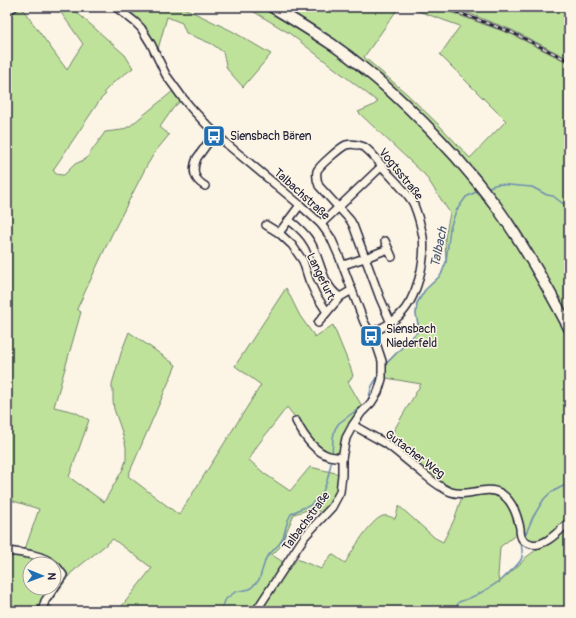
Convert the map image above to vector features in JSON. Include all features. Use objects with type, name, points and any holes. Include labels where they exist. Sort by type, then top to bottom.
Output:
[{"type":"highway","points":[[272,7],[334,46],[376,79],[425,124],[475,179],[511,228],[536,268],[569,328]]},
{"type":"street","points":[[7,11],[14,7]]},
{"type":"street","name":"Talbachstraße","points":[[116,7],[141,28],[174,87],[192,109],[215,133],[322,224],[333,242],[364,322],[376,343],[382,361],[382,379],[378,392],[371,403],[361,413],[346,438],[342,458],[340,492],[332,507],[306,536],[256,611]]},
{"type":"street","points":[[205,186],[198,182],[196,178],[195,162],[215,133]]},
{"type":"street","name":"Vogtsstraße","points":[[339,208],[319,186],[316,175],[318,169],[338,150],[346,145],[357,144],[373,155],[404,191],[413,203],[420,224],[423,238],[423,252],[417,287],[409,304],[400,316],[382,328],[370,333]]},
{"type":"street","points":[[322,224],[382,166]]},
{"type":"street","points":[[279,233],[300,205]]},
{"type":"street","points":[[339,208],[350,220],[391,322]]},
{"type":"street","name":"Langefurt","points":[[289,220],[310,240],[327,283],[334,294],[340,297]]},
{"type":"street","name":"Langefurt","points":[[266,225],[279,233],[292,245],[303,261],[316,295],[327,312]]},
{"type":"street","points":[[385,241],[392,257]]},
{"type":"street","points":[[343,265],[388,249]]},
{"type":"street","name":"Langefurt","points":[[318,323],[340,297],[352,290]]},
{"type":"street","points":[[296,421],[303,434],[319,450],[329,456],[342,458]]},
{"type":"street","name":"Gutacher Weg","points":[[353,425],[386,444],[433,482],[449,492],[462,494],[492,490],[501,494],[507,498],[513,507],[522,538],[533,545],[542,544],[555,535],[569,522]]},
{"type":"street","points":[[7,551],[37,556]]},
{"type":"street","points":[[42,611],[45,601],[48,596]]},
{"type":"green space","points":[[7,7],[21,7],[67,70],[83,44],[57,7],[71,7],[125,55],[133,68],[114,82],[104,92],[106,94],[100,100],[53,170],[56,174],[64,175],[75,164],[86,159],[105,132],[122,130],[130,126],[173,91],[182,100],[174,107],[160,127],[169,135],[155,152],[146,167],[111,236],[77,309],[81,312],[54,407],[75,412],[89,420],[69,477],[104,502],[123,469],[126,460],[126,447],[114,409],[112,384],[129,332],[176,365],[128,476],[179,515],[261,385],[235,366],[286,288],[300,316],[315,337],[333,325],[353,376],[348,382],[363,408],[352,420],[343,434],[340,455],[329,453],[320,449],[296,421],[287,407],[257,446],[249,460],[265,474],[290,491],[310,467],[340,474],[336,496],[323,514],[314,508],[294,514],[280,547],[272,555],[291,567],[297,559],[321,569],[332,554],[345,563],[373,523],[383,516],[389,516],[395,519],[399,506],[435,538],[443,542],[454,520],[463,494],[432,479],[387,442],[421,384],[386,378],[385,364],[418,331],[416,314],[417,303],[425,290],[441,275],[446,262],[445,238],[450,213],[425,175],[358,112],[378,102],[289,33],[246,7],[263,7],[306,32],[355,66],[417,122],[472,182],[471,183],[483,200],[491,207],[535,274],[569,337],[569,611],[118,611],[152,568],[113,539],[71,573],[62,586],[62,556],[22,556],[22,596],[55,596],[49,604],[55,611],[40,611],[33,609],[31,611],[7,611],[7,549],[24,552],[39,509],[7,499]],"holes":[[[522,530],[527,541],[543,545],[525,558],[499,583],[500,547]]]},
{"type":"green space","points":[[122,7],[182,7],[232,31],[271,54],[243,87],[227,69],[223,52],[212,44],[186,33],[182,23],[167,17],[158,49],[143,26]]},
{"type":"green space","points":[[280,7],[399,7],[364,57],[407,94],[470,158],[506,121],[440,55],[460,26],[407,7],[436,7],[511,34],[569,63],[569,318],[521,234],[480,176],[436,128]]},
{"type":"green space","points":[[452,7],[569,7],[569,59],[512,30]]},
{"type":"waterway","name":"Talbach","points":[[486,188],[498,184],[532,187],[547,195],[553,196],[569,206]]},
{"type":"waterway","name":"Talbach","points":[[385,365],[418,331],[416,314],[417,303],[425,290],[441,275],[446,262],[450,228],[456,211],[466,197],[478,191]]},
{"type":"waterway","name":"Talbach","points":[[332,455],[335,429],[339,423],[365,404],[368,400],[372,386],[380,373]]},
{"type":"waterway","name":"Talbach","points":[[220,611],[226,599],[235,592],[250,589],[259,580],[266,558],[283,538],[291,514],[309,506],[322,494],[327,481],[332,459]]},
{"type":"waterway","points":[[524,537],[533,517],[544,499],[550,493],[569,483]]},
{"type":"waterway","points":[[454,611],[459,602],[488,589],[507,575],[521,561],[521,541]]},
{"type":"railway","points":[[443,7],[511,32],[569,61]]},
{"type":"place","name":"Siensbach Bären","points":[[214,136]]},
{"type":"place","name":"Siensbach Niederfeld","points":[[371,336]]}]
